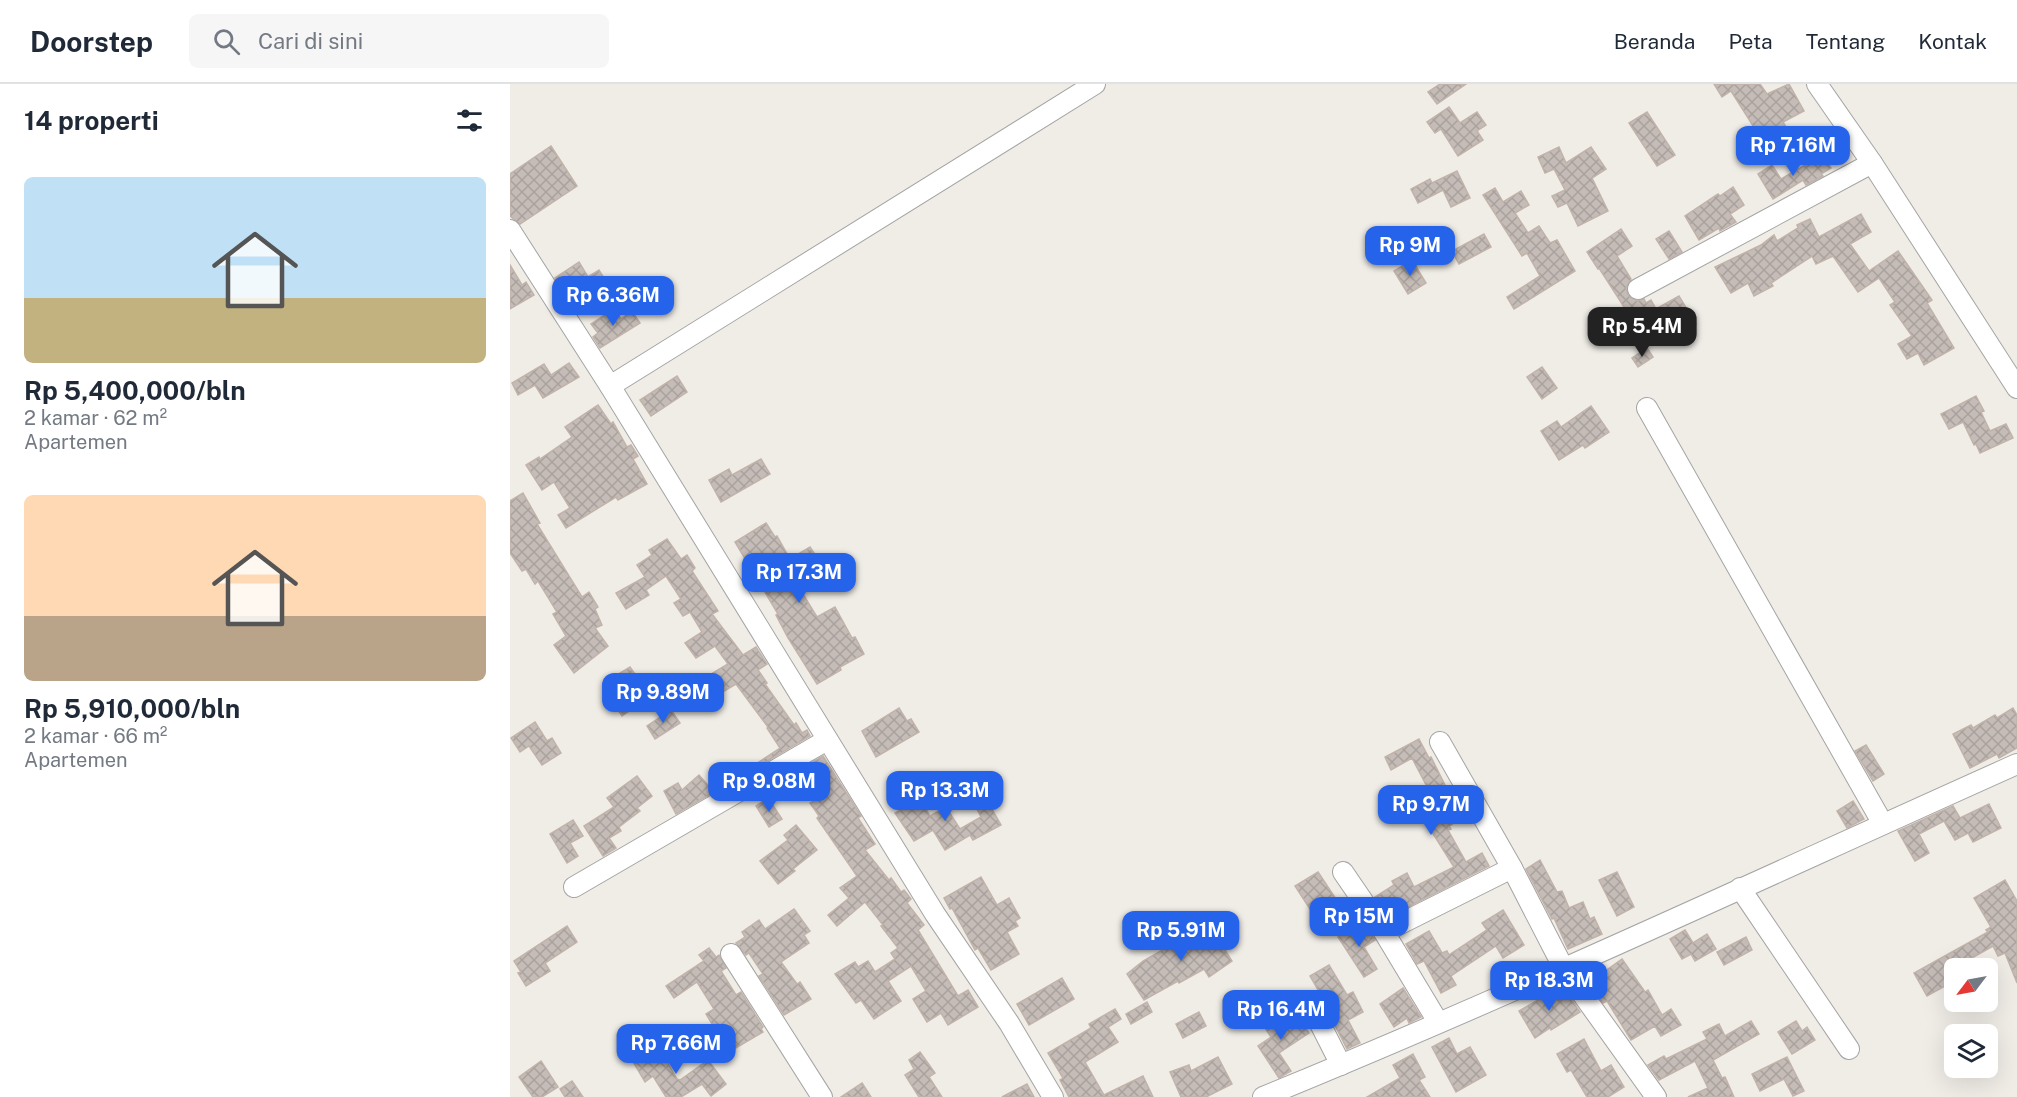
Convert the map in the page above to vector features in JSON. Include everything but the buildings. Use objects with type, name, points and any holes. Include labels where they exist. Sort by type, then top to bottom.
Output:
[{"type":"street","points":[[610,386],[1095,84]]},
{"type":"street","points":[[1817,84],[1872,163],[2017,388]]},
{"type":"street","points":[[1638,289],[1872,163]]},
{"type":"street","points":[[511,233],[610,386],[935,914],[1009,1023],[1053,1097]]},
{"type":"street","points":[[1647,408],[1883,824]]},
{"type":"street","points":[[574,887],[827,740]]},
{"type":"street","points":[[1440,742],[1512,868],[1563,967],[1656,1097]]},
{"type":"street","points":[[1263,1097],[1563,967],[2017,764]]},
{"type":"street","points":[[1384,932],[1512,868]]},
{"type":"street","points":[[1343,872],[1384,932],[1438,1022]]},
{"type":"street","points":[[1740,888],[1849,1049]]},
{"type":"street","points":[[731,954],[822,1097]]},
{"type":"street","points":[[1310,1004],[1341,1065]]}]
